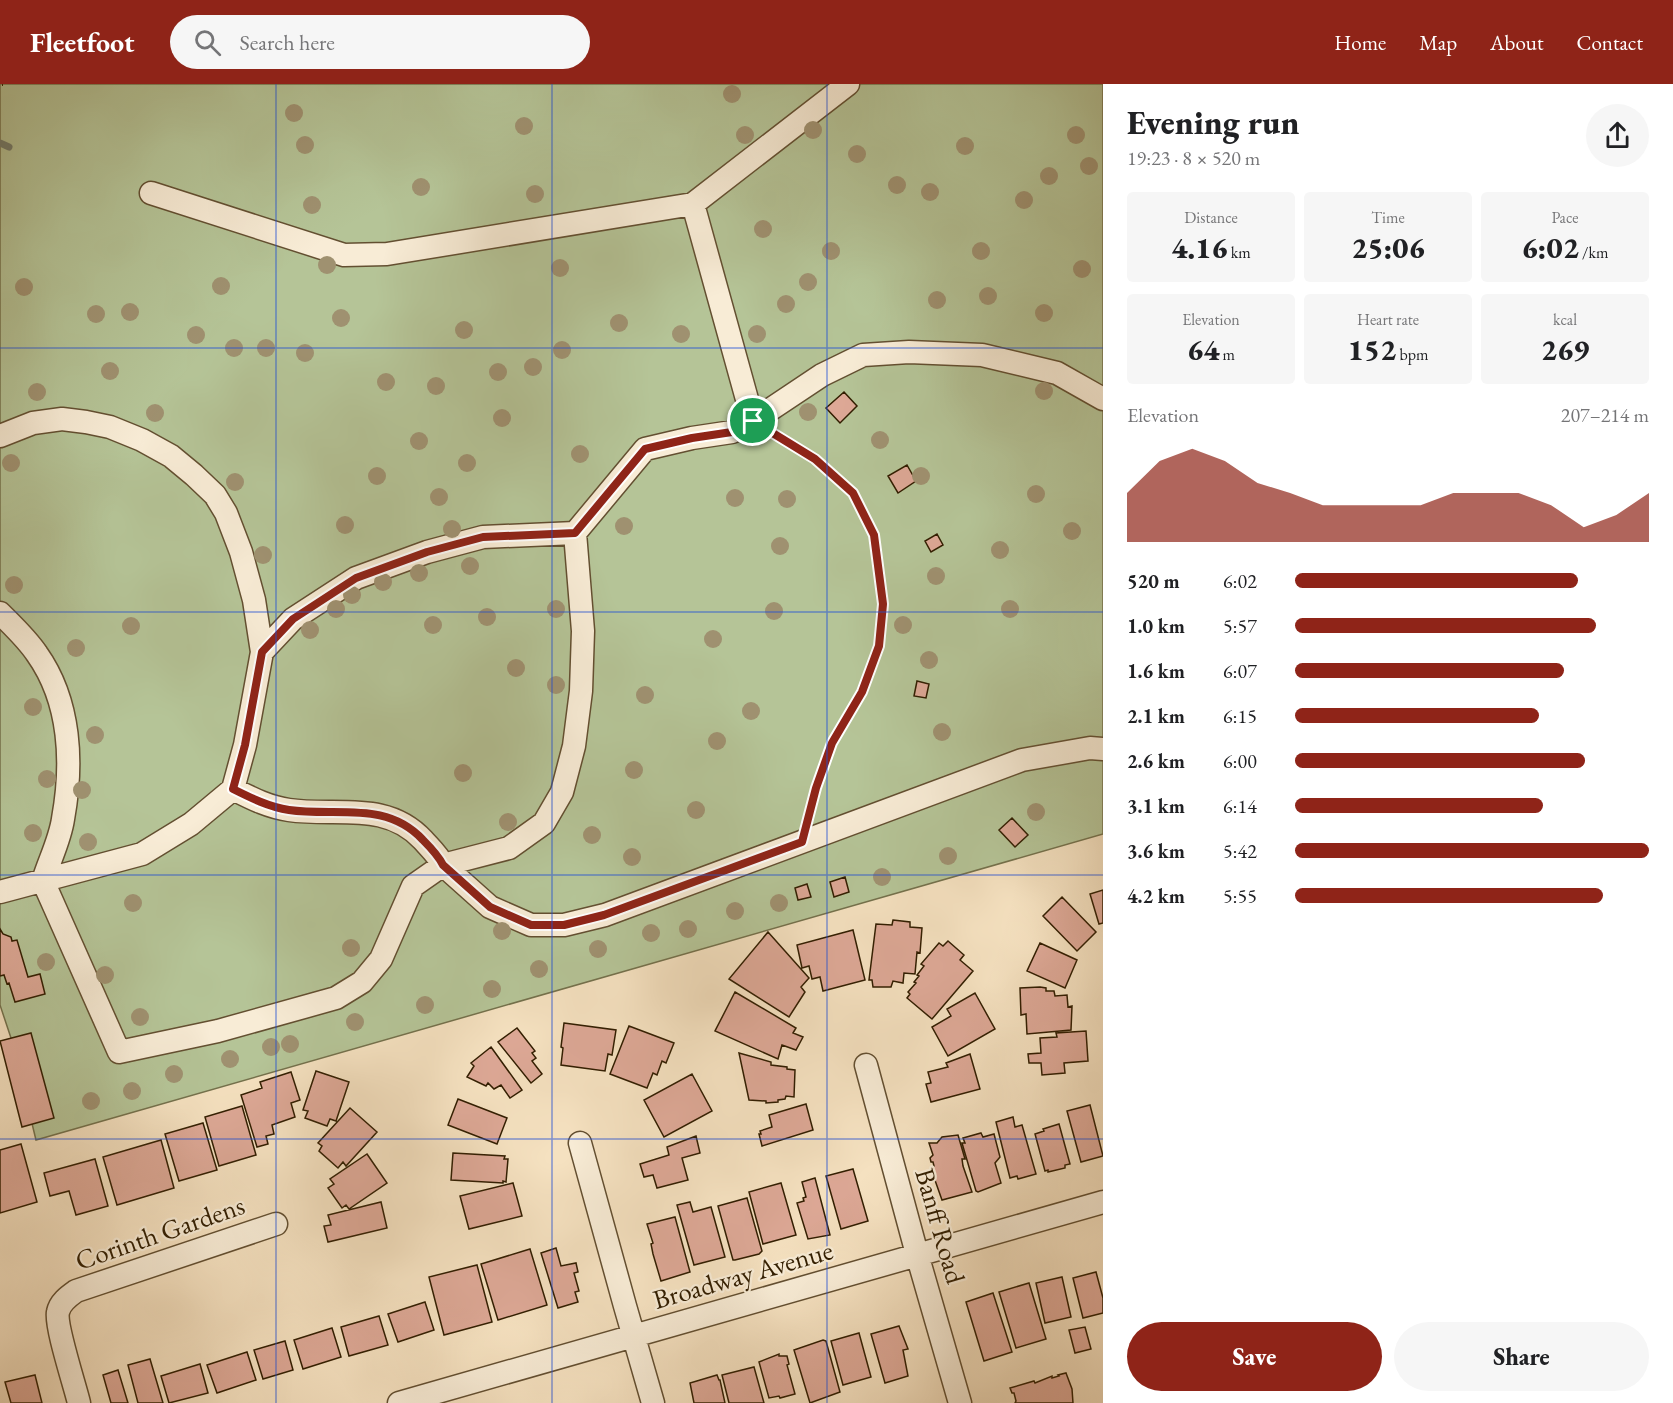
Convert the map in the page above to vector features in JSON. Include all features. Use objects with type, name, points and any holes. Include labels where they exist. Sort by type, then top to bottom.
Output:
[{"type":"street","points":[[151,193],[344,255],[387,254],[693,204],[848,84]]},
{"type":"street","points":[[693,204],[753,421]]},
{"type":"street","points":[[0,613],[39,656],[61,702],[70,761],[63,821],[43,880],[119,1053],[218,1031],[336,998],[362,982],[381,958],[413,886],[443,865],[509,848],[544,823],[561,796],[574,746],[581,692],[583,631],[575,533],[645,449],[732,432],[753,421],[822,375],[863,355],[909,352],[982,355],[1057,373],[1103,399]]},
{"type":"street","points":[[0,436],[33,423],[62,418],[110,427],[142,440],[171,456],[215,495],[226,513],[238,542],[254,600],[262,652],[245,745],[233,789],[191,824],[142,854],[0,892]]},
{"type":"street","points":[[262,652],[293,619],[356,578],[366,574],[427,552],[483,537],[575,533]]},
{"type":"street","points":[[233,789],[260,802],[286,810],[382,814],[400,821],[416,832],[438,856],[443,865],[490,907],[531,925],[564,925],[604,915],[1022,760],[1090,748],[1103,749]]},
{"type":"street","name":"Banff Road","points":[[866,1065],[960,1403]]},
{"type":"street","points":[[580,1143],[653,1403]]},
{"type":"street","name":"Broadway Avenue","points":[[399,1403],[1103,1202]]},
{"type":"street","name":"Corinth Gardens","points":[[79,1403],[59,1325],[58,1311],[65,1300],[76,1291],[276,1224]]},
{"type":"path","points":[[753,421],[815,459],[853,493],[874,535],[883,604],[879,646],[862,692],[832,743],[816,788],[802,842]]},
{"type":"green space","points":[[0,84],[1103,84],[1103,834],[36,1140],[12,1041],[0,1005]]},
{"type":"building","points":[[844,392],[857,406],[840,423],[826,408]]},
{"type":"building","points":[[907,465],[916,481],[898,493],[888,476]]},
{"type":"building","points":[[937,534],[943,545],[931,552],[925,541]]},
{"type":"building","points":[[917,681],[929,684],[926,698],[914,696]]},
{"type":"building","points":[[1012,818],[1028,835],[1015,847],[999,830]]},
{"type":"building","points":[[845,877],[849,892],[834,897],[830,882]]},
{"type":"building","points":[[807,884],[811,897],[798,900],[795,888]]},
{"type":"building","points":[[1103,890],[1103,923],[1099,924],[1090,894]]},
{"type":"building","points":[[1062,897],[1096,932],[1077,951],[1043,916]]},
{"type":"building","points":[[893,920],[910,922],[910,927],[922,928],[915,974],[904,973],[903,983],[893,981],[891,987],[873,987],[872,980],[869,980],[876,924],[892,925]]},
{"type":"building","points":[[0,929],[3,934],[11,937],[12,941],[17,940],[28,977],[40,974],[45,994],[15,1002],[9,983],[7,984],[4,975],[0,976]]},
{"type":"building","points":[[853,930],[865,980],[823,991],[820,977],[812,979],[809,966],[802,968],[797,945]]},
{"type":"building","points":[[768,932],[809,978],[801,987],[805,992],[789,1017],[729,979]]},
{"type":"building","points":[[948,941],[964,955],[960,960],[973,971],[932,1019],[907,998],[910,994],[908,992],[916,983],[914,982],[919,976],[917,975],[924,966],[921,964],[939,943],[943,946]]},
{"type":"building","points":[[1040,943],[1077,960],[1065,988],[1027,971]]},
{"type":"building","points":[[1020,988],[1046,988],[1046,991],[1054,991],[1055,996],[1067,995],[1068,1007],[1072,1006],[1071,1030],[1027,1034],[1026,1014],[1021,1015]]},
{"type":"building","points":[[735,992],[796,1028],[793,1033],[803,1037],[796,1050],[782,1045],[778,1059],[715,1031]]},
{"type":"building","points":[[975,993],[995,1029],[948,1056],[932,1027],[951,1016],[947,1009]]},
{"type":"building","points":[[564,1023],[616,1030],[612,1055],[608,1054],[605,1071],[561,1065]]},
{"type":"building","points":[[629,1026],[674,1043],[666,1063],[662,1061],[657,1075],[653,1073],[647,1088],[610,1074]]},
{"type":"building","points":[[517,1028],[535,1051],[532,1053],[536,1058],[532,1061],[542,1074],[531,1083],[498,1042]]},
{"type":"building","points":[[1086,1031],[1088,1061],[1064,1063],[1065,1073],[1042,1075],[1041,1063],[1029,1063],[1028,1054],[1041,1053],[1040,1038],[1057,1037],[1056,1033]]},
{"type":"building","points":[[31,1033],[54,1118],[22,1127],[0,1041]]},
{"type":"building","points":[[491,1047],[522,1090],[510,1098],[501,1085],[494,1089],[488,1083],[486,1086],[467,1077],[474,1066],[471,1063]]},
{"type":"building","points":[[739,1053],[771,1062],[771,1065],[795,1070],[794,1097],[786,1096],[778,1102],[766,1103],[766,1101],[749,1100]]},
{"type":"building","points":[[970,1054],[980,1089],[931,1102],[926,1084],[931,1083],[928,1072],[948,1067],[946,1063]]},
{"type":"building","points":[[316,1071],[349,1082],[336,1121],[330,1119],[327,1126],[305,1118],[308,1111],[303,1110]]},
{"type":"building","points":[[291,1072],[300,1100],[291,1103],[295,1117],[272,1125],[274,1134],[266,1136],[268,1144],[257,1147],[241,1095],[262,1088],[260,1082]]},
{"type":"building","points":[[692,1074],[712,1111],[664,1137],[644,1100]]},
{"type":"building","points":[[458,1099],[507,1118],[497,1144],[448,1125]]},
{"type":"building","points":[[806,1104],[813,1130],[762,1146],[760,1131],[772,1127],[769,1115]]},
{"type":"building","points":[[1090,1105],[1103,1156],[1081,1162],[1067,1111]]},
{"type":"building","points":[[242,1106],[256,1155],[219,1166],[205,1117]]},
{"type":"building","points":[[350,1108],[377,1132],[346,1166],[343,1162],[338,1168],[319,1151],[322,1146],[318,1143]]},
{"type":"building","points":[[1013,1117],[1015,1127],[1022,1125],[1036,1174],[1018,1179],[1017,1176],[1010,1178],[996,1122]]},
{"type":"building","points":[[203,1123],[217,1170],[179,1181],[165,1134]]},
{"type":"building","points":[[1059,1124],[1070,1164],[1065,1165],[1065,1168],[1048,1172],[1048,1170],[1045,1171],[1035,1134]]},
{"type":"building","points":[[981,1133],[983,1137],[994,1134],[1000,1157],[995,1163],[1001,1183],[978,1192],[962,1143],[965,1143],[963,1138]]},
{"type":"building","points":[[958,1135],[965,1159],[962,1159],[963,1166],[972,1192],[942,1200],[931,1169],[934,1166],[930,1158],[933,1155],[929,1143],[937,1143],[942,1137]]},
{"type":"building","points":[[696,1136],[700,1153],[682,1158],[688,1180],[657,1188],[653,1175],[644,1177],[640,1164],[669,1155],[667,1147]]},
{"type":"building","points":[[161,1140],[174,1188],[117,1205],[103,1157]]},
{"type":"building","points":[[21,1144],[37,1202],[0,1213],[0,1150]]},
{"type":"building","points":[[453,1153],[505,1156],[504,1159],[508,1159],[506,1182],[451,1180]]},
{"type":"building","points":[[367,1154],[387,1183],[349,1209],[346,1205],[342,1208],[328,1188],[334,1184],[330,1179]]},
{"type":"building","points":[[95,1159],[108,1206],[76,1215],[69,1191],[50,1196],[44,1173]]},
{"type":"building","points":[[853,1169],[868,1221],[841,1229],[826,1176]]},
{"type":"building","points":[[815,1178],[830,1235],[808,1239],[797,1203],[804,1201],[803,1198],[806,1197],[802,1182]]},
{"type":"building","points":[[513,1183],[522,1216],[469,1229],[460,1196]]},
{"type":"building","points":[[781,1183],[796,1235],[763,1244],[749,1192]]},
{"type":"building","points":[[747,1198],[762,1251],[759,1254],[733,1260],[718,1206]]},
{"type":"building","points":[[381,1202],[387,1228],[328,1242],[324,1226],[331,1225],[328,1215]]},
{"type":"building","points":[[690,1202],[693,1212],[711,1207],[725,1257],[694,1265],[677,1205]]},
{"type":"building","points":[[675,1217],[690,1272],[661,1281],[647,1224]]},
{"type":"building","points":[[556,1248],[561,1266],[576,1263],[578,1272],[574,1273],[579,1291],[575,1292],[578,1302],[558,1308],[541,1253]]},
{"type":"building","points":[[530,1249],[547,1305],[498,1320],[481,1264]]},
{"type":"building","points":[[477,1265],[492,1322],[444,1335],[429,1277]]},
{"type":"building","points":[[1096,1272],[1103,1298],[1103,1313],[1083,1318],[1073,1278]]},
{"type":"building","points":[[1062,1277],[1071,1317],[1045,1323],[1036,1283]]},
{"type":"building","points":[[1029,1283],[1046,1339],[1016,1348],[999,1292]]},
{"type":"building","points":[[993,1293],[1012,1352],[984,1361],[966,1302]]},
{"type":"building","points":[[425,1302],[434,1330],[398,1342],[388,1314]]},
{"type":"building","points":[[379,1316],[388,1345],[349,1356],[341,1327]]},
{"type":"building","points":[[899,1326],[908,1349],[903,1350],[908,1376],[885,1383],[871,1334]]},
{"type":"building","points":[[1085,1327],[1091,1349],[1075,1353],[1069,1330]]},
{"type":"building","points":[[332,1328],[341,1357],[303,1369],[294,1340]]},
{"type":"building","points":[[859,1333],[871,1377],[843,1385],[831,1341]]},
{"type":"building","points":[[285,1341],[293,1370],[263,1379],[254,1350]]},
{"type":"building","points":[[826,1341],[840,1392],[810,1403],[794,1350]]},
{"type":"building","points":[[247,1352],[256,1380],[217,1393],[207,1365]]},
{"type":"building","points":[[779,1354],[779,1356],[787,1356],[789,1364],[787,1365],[795,1394],[769,1398],[759,1362]]},
{"type":"building","points":[[150,1359],[163,1403],[138,1403],[128,1365]]},
{"type":"building","points":[[200,1364],[208,1393],[169,1403],[161,1376]]},
{"type":"building","points":[[754,1367],[764,1403],[729,1403],[722,1375]]},
{"type":"building","points":[[118,1370],[128,1403],[111,1403],[103,1375]]},
{"type":"building","points":[[1066,1373],[1072,1389],[1073,1403],[1015,1403],[1014,1393],[1010,1388]]},
{"type":"building","points":[[35,1375],[42,1403],[11,1403],[5,1382]]},
{"type":"building","points":[[717,1375],[725,1403],[694,1403],[690,1383]]},
{"type":"waterway","points":[[0,143],[9,147]]},
{"type":"route","points":[[753,421],[815,459],[853,493],[874,535],[883,604],[879,646],[862,692],[832,743],[816,788],[802,842],[604,915],[564,925],[531,925],[490,907],[443,865],[438,856],[416,832],[400,821],[382,814],[286,810],[260,802],[233,789],[245,745],[262,652],[293,619],[356,578],[427,552],[483,537],[575,533],[645,449],[732,432],[753,421]]}]
